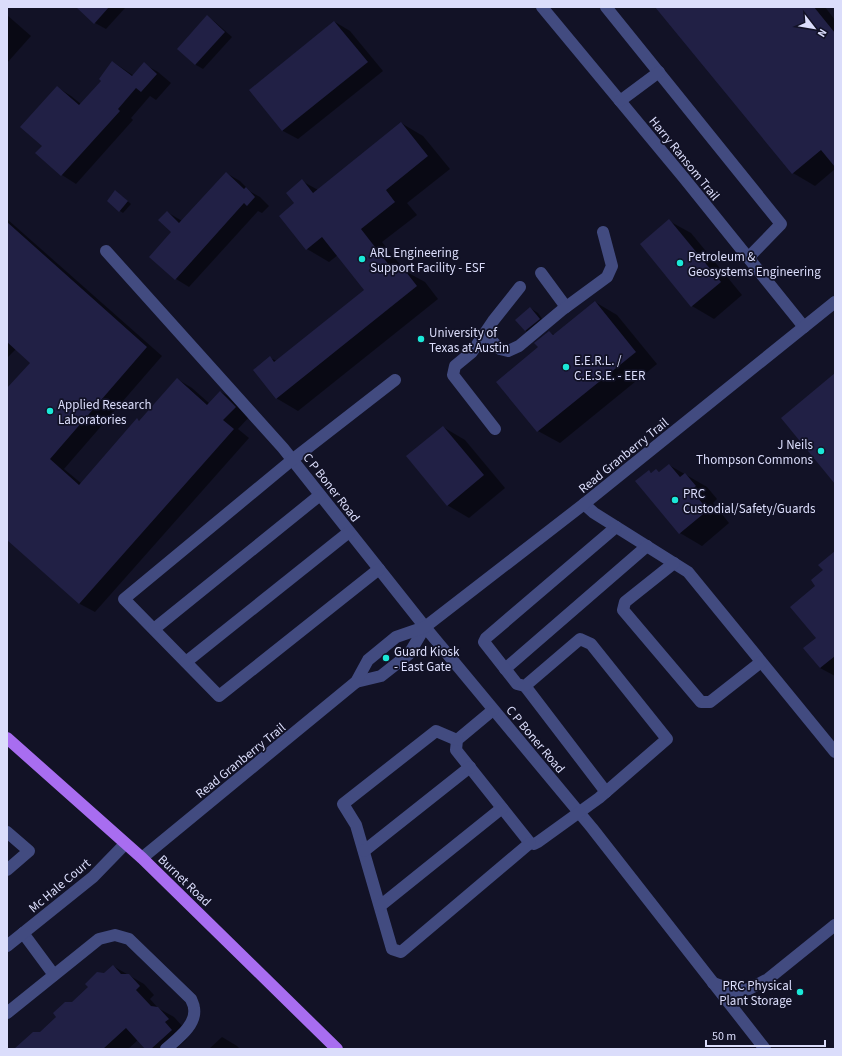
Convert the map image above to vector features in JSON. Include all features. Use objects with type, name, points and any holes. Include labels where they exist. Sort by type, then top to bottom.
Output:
[{"type":"main road","name":"Burnet Road","points":[[7,738],[142,858],[337,1049]]},
{"type":"street","name":"Harry Ransom Trail","points":[[542,7],[804,327]]},
{"type":"street","points":[[606,7],[781,224],[748,258]]},
{"type":"street","points":[[620,101],[659,72]]},
{"type":"street","points":[[485,334],[500,349],[508,351],[519,346],[566,307],[607,277],[612,266],[603,232]]},
{"type":"street","name":"C P Boner Road","points":[[106,251],[283,448],[424,627],[592,828],[765,1049]]},
{"type":"street","points":[[541,273],[566,307]]},
{"type":"street","points":[[495,429],[453,375],[455,366],[472,352],[493,321],[520,287]]},
{"type":"street","name":"Read Granberry Trail","points":[[142,858],[356,682],[368,660],[396,637],[424,627],[584,504],[835,302]]},
{"type":"street","points":[[378,569],[219,696],[124,599],[292,460],[395,380]]},
{"type":"street","points":[[154,629],[320,495]]},
{"type":"street","points":[[584,504],[594,513],[688,572],[835,752]]},
{"type":"street","points":[[606,792],[525,686],[517,684],[484,642],[486,638],[616,527]]},
{"type":"street","points":[[186,662],[349,532]]},
{"type":"street","points":[[505,669],[647,546]]},
{"type":"street","points":[[674,563],[625,602],[623,610],[701,702],[710,702],[761,662]]},
{"type":"street","name":"Read Granberry Trail","points":[[356,682],[381,676],[409,654],[424,627]]},
{"type":"street","points":[[457,740],[436,731],[343,804],[356,825],[392,949],[401,952],[530,843],[534,844],[538,842],[606,792],[667,739],[591,644],[580,639],[525,686]]},
{"type":"street","points":[[493,710],[457,740],[456,750],[530,843]]},
{"type":"street","points":[[364,851],[470,767]]},
{"type":"street","points":[[380,906],[502,808]]},
{"type":"street","points":[[7,832],[29,851],[7,870]]},
{"type":"street","name":"Mc Hale Court","points":[[7,945],[93,876],[125,844]]},
{"type":"street","points":[[713,983],[735,991],[749,989],[768,979],[835,925]]},
{"type":"street","points":[[23,933],[54,975]]},
{"type":"street","points":[[7,1013],[99,939],[115,935],[129,939],[191,999],[194,1009],[192,1022],[183,1034],[166,1049]]},
{"type":"building","points":[[76,7],[109,7],[94,24]]},
{"type":"building","points":[[655,7],[814,7],[835,33],[835,167],[821,150],[792,174]]},
{"type":"building","points":[[207,15],[225,32],[195,65],[177,49]]},
{"type":"building","points":[[334,21],[368,62],[282,131],[249,90]]},
{"type":"building","points":[[112,61],[132,76],[144,62],[157,74],[141,92],[136,88],[118,109],[120,111],[61,176],[35,153],[42,146],[20,127],[57,86],[79,105],[101,81],[99,79]]},
{"type":"building","name":"ARL Engineering Support Facility - ESF","points":[[401,122],[428,156],[386,190],[395,202],[361,229],[396,274],[403,268],[417,286],[276,399],[253,370],[270,356],[274,362],[364,290],[322,237],[306,250],[279,216],[294,203],[286,193],[302,179],[313,193]]},
{"type":"building","points":[[226,172],[244,189],[246,187],[255,197],[247,206],[244,203],[175,280],[149,257],[171,232],[158,220],[167,211],[179,223]]},
{"type":"building","points":[[115,190],[128,201],[119,212],[107,201]]},
{"type":"building","name":"Petroleum & Geosystems Engineering","points":[[669,219],[721,282],[691,307],[640,244]]},
{"type":"building","name":"Applied Research Laboratories","points":[[7,222],[147,347],[50,459],[79,485],[137,418],[139,421],[177,378],[207,405],[220,391],[236,407],[223,420],[234,429],[79,604],[7,540],[7,388],[30,363],[7,342]]},
{"type":"building","name":"E.E.R.L. / C.E.S.E. - EER","points":[[595,301],[636,352],[537,432],[496,382],[538,347],[534,343],[549,331],[553,335]]},
{"type":"building","points":[[530,307],[540,319],[525,331],[515,320]]},
{"type":"building","name":"J Neils Thompson Commons","points":[[835,373],[835,484],[781,418]]},
{"type":"building","points":[[443,426],[484,475],[447,506],[406,456]]},
{"type":"building","name":"PRC Custodial/Safety/Guards","points":[[669,464],[680,477],[685,473],[696,486],[691,490],[708,510],[679,534],[635,481],[649,470],[651,473],[656,469],[659,472]]},
{"type":"building","points":[[835,551],[835,656],[820,668],[803,648],[816,638],[790,607],[815,586],[811,580],[823,570],[818,565]]},
{"type":"building","points":[[113,965],[121,974],[129,974],[140,986],[136,990],[151,1006],[158,1007],[169,1019],[165,1022],[172,1030],[151,1049],[145,1049],[126,1028],[103,1049],[14,1049],[33,1032],[40,1032],[56,1017],[53,1013],[65,1002],[72,1002],[88,987],[85,984],[97,972],[104,973]]},
{"type":"place","name":"ARL Engineering Support Facility - ESF","points":[[362,259]]},
{"type":"place","name":"Petroleum & Geosystems Engineering","points":[[680,263]]},
{"type":"place","name":"University of Texas at Austin","points":[[421,339]]},
{"type":"place","name":"E.E.R.L. / C.E.S.E. - EER","points":[[566,367]]},
{"type":"place","name":"Applied Research Laboratories","points":[[50,411]]},
{"type":"place","name":"J Neils Thompson Commons","points":[[821,451]]},
{"type":"place","name":"PRC Custodial/Safety/Guards","points":[[675,500]]},
{"type":"place","name":"Guard Kiosk - East Gate","points":[[386,658]]},
{"type":"place","name":"PRC Physical Plant Storage","points":[[800,992]]}]
